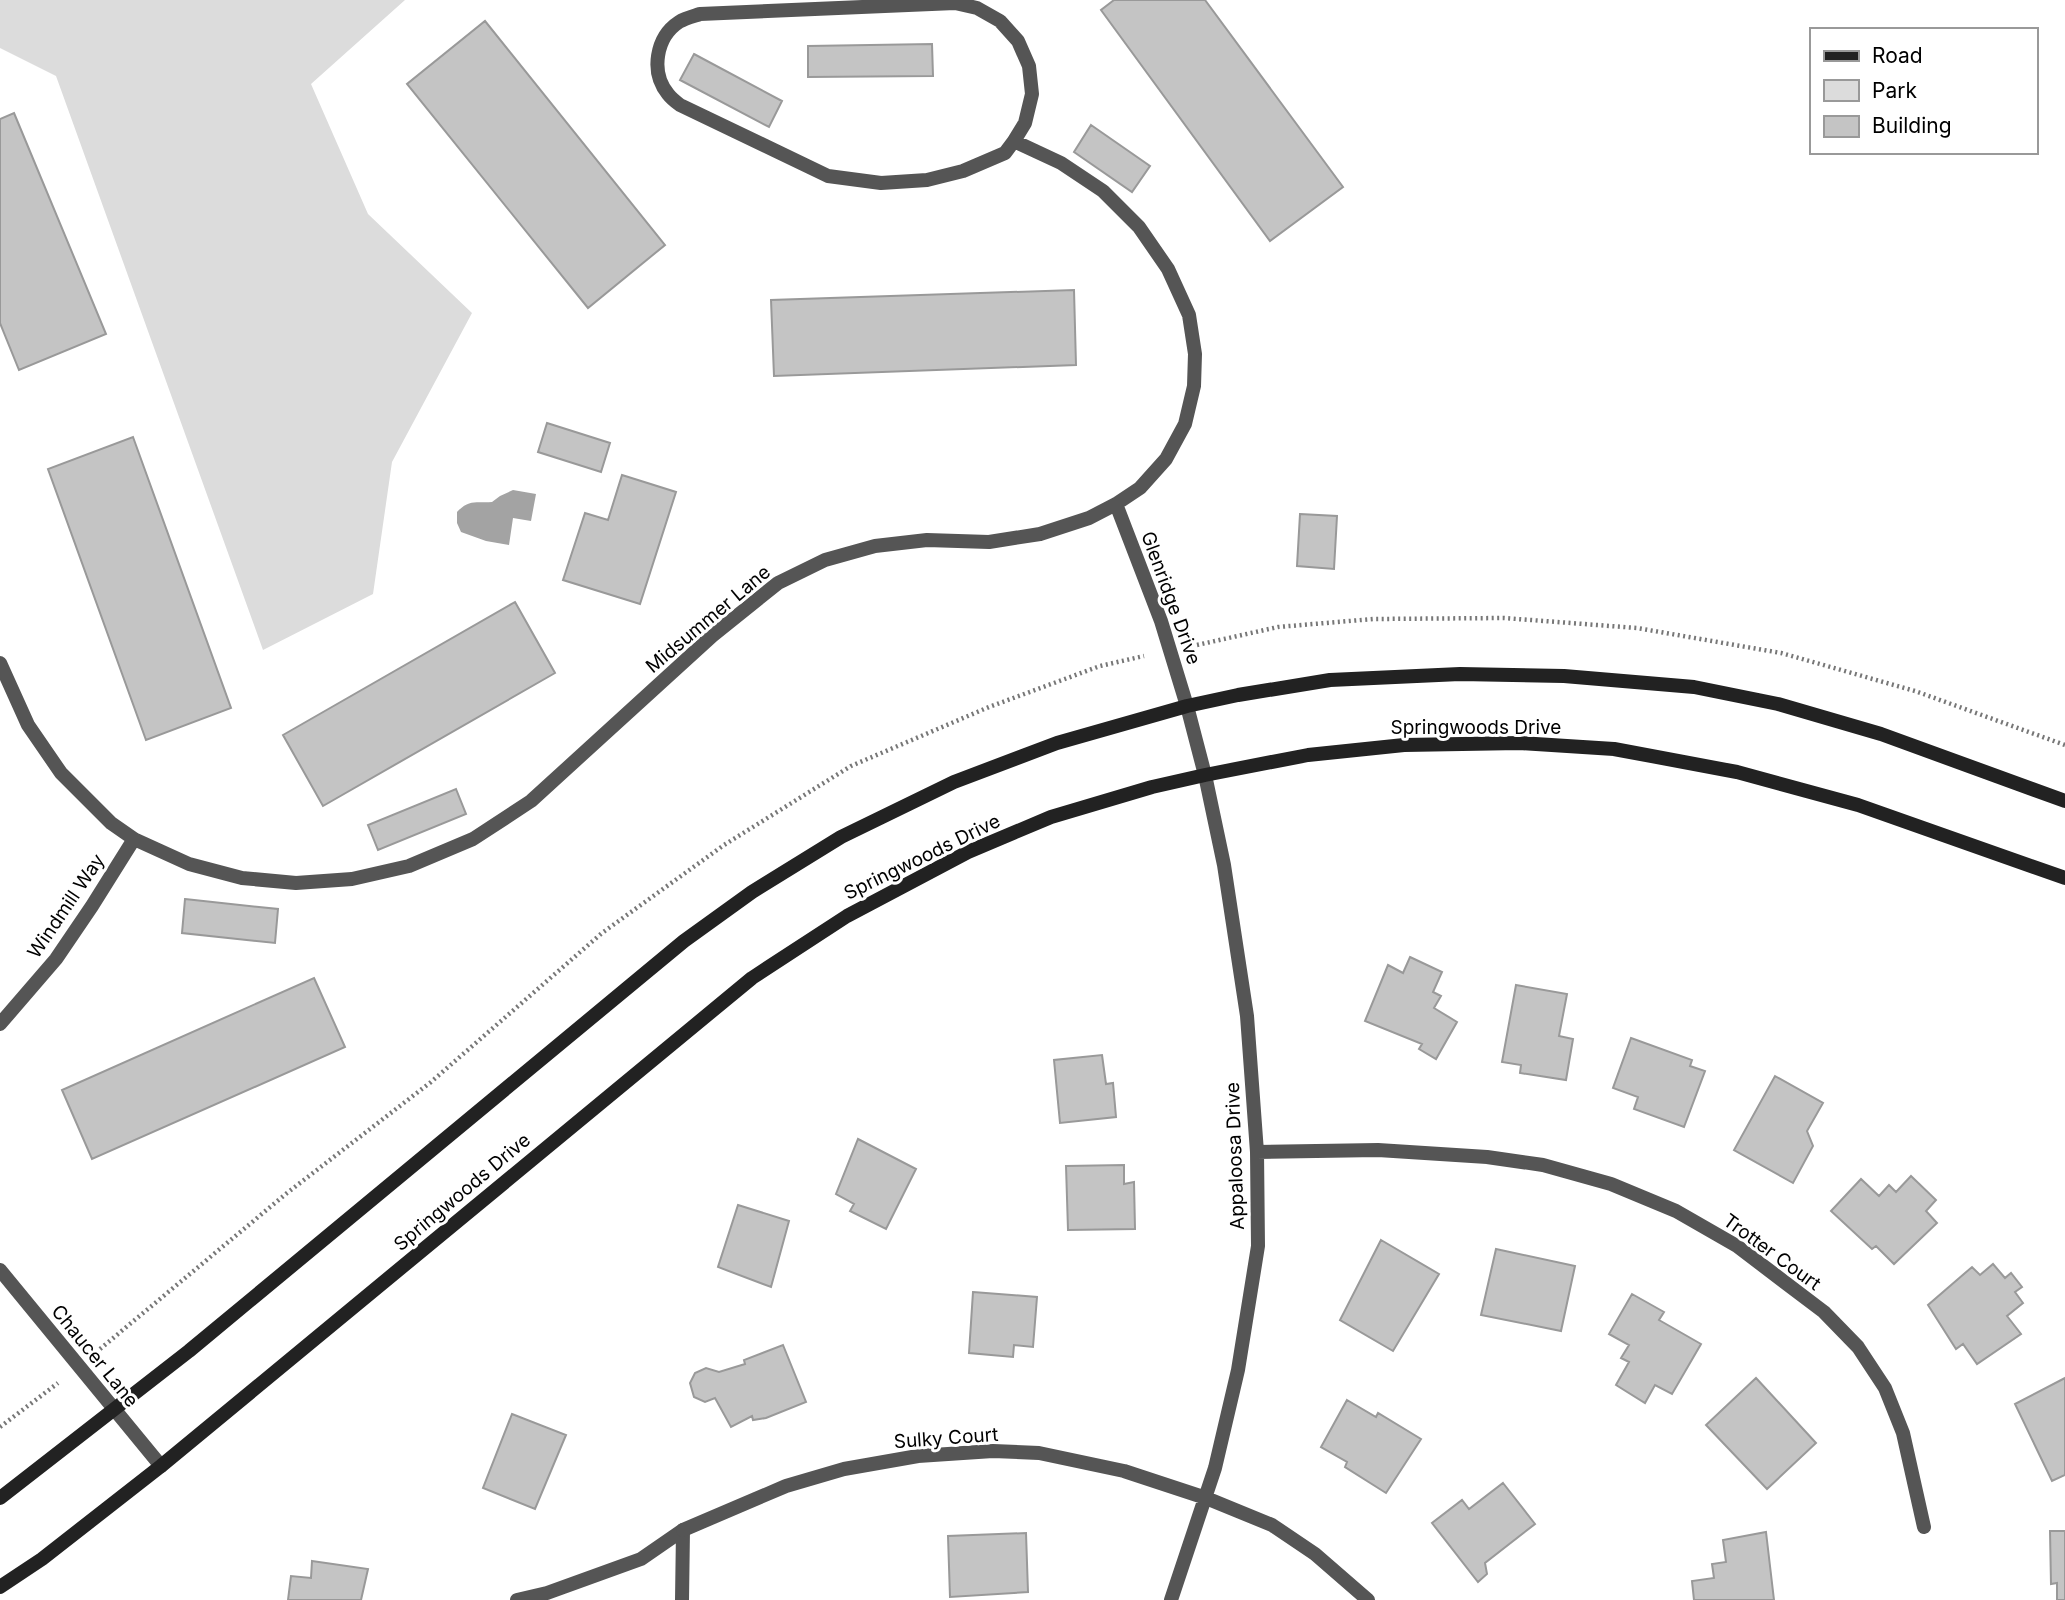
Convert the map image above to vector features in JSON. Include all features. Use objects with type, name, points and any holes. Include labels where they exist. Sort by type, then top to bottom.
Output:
[{"type":"street","points":[[956,3],[977,8],[1000,21],[1018,41],[1029,66],[1032,94],[1025,123],[1014,141],[1005,153],[963,171],[927,180],[881,183],[828,176],[680,105],[667,94],[658,75],[657,55],[665,35],[680,21],[700,14],[956,3]]},
{"type":"street","name":"Midsummer Lane","points":[[0,663],[28,725],[61,773],[111,823],[134,839],[189,864],[242,878],[296,883],[352,879],[409,866],[473,839],[531,800],[712,636],[778,583],[825,560],[875,545],[927,541],[989,541],[1040,534],[1089,518],[1116,504],[1140,488],[1166,458],[1185,424],[1194,386],[1195,354],[1189,315],[1168,269],[1139,227],[1103,191],[1061,163],[1014,141]]},
{"type":"street","name":"Glenridge Drive","points":[[1116,504],[1161,621],[1187,706]]},
{"type":"street","points":[[0,1498],[211,1333],[684,941],[752,892],[841,837],[954,782],[1057,743],[1187,706],[1330,680],[1460,674],[1564,676],[1694,687],[1778,704],[1881,734],[2065,801]]},
{"type":"street","name":"Appaloosa Drive","points":[[1171,1600],[1206,1498],[1238,1370],[1258,1246],[1257,1152],[1247,1016],[1224,865],[1187,706]]},
{"type":"street","name":"Springwoods Drive","points":[[0,1587],[42,1559],[161,1466],[752,978],[847,916],[968,852],[1051,817],[1205,775],[1308,755],[1404,745],[1520,743],[1614,749],[1737,772],[1858,805],[2065,878]]},
{"type":"street","name":"Windmill Way","points":[[0,1024],[56,959],[134,839]]},
{"type":"street","name":"Trotter Court","points":[[1257,1152],[1378,1150],[1487,1157],[1543,1165],[1611,1184],[1676,1211],[1737,1246],[1824,1312],[1858,1347],[1885,1388],[1903,1433],[1924,1527]]},
{"type":"street","name":"Chaucer Lane","points":[[0,1270],[161,1466]]},
{"type":"street","name":"Sulky Court","points":[[517,1600],[547,1593],[641,1559],[683,1530],[786,1486],[832,1472],[918,1456],[993,1451],[1039,1453],[1124,1471],[1206,1498],[1272,1525],[1315,1554],[1368,1600]]},
{"type":"street","points":[[682,1600],[683,1530]]},
{"type":"green space","points":[[0,0],[405,0],[311,84],[368,214],[472,313],[392,462],[373,594],[263,650],[56,76],[0,48]]},
{"type":"shaded area","points":[[513,490],[536,494],[531,521],[513,518],[509,545],[486,541],[461,532],[457,523],[457,512],[461,508],[473,502],[492,502]]},
{"type":"building","points":[[1114,0],[1205,0],[1343,187],[1270,241],[1101,10]]},
{"type":"building","points":[[485,21],[665,245],[588,308],[407,84]]},
{"type":"building","points":[[932,44],[933,76],[808,77],[808,46]]},
{"type":"building","points":[[694,54],[782,101],[769,127],[680,80]]},
{"type":"building","points":[[14,113],[106,334],[19,370],[0,323],[0,119]]},
{"type":"building","points":[[1091,125],[1150,166],[1132,192],[1074,152]]},
{"type":"building","points":[[1074,290],[1076,365],[774,376],[771,300]]},
{"type":"building","points":[[547,423],[610,443],[601,472],[538,452]]},
{"type":"building","points":[[133,437],[231,708],[146,740],[48,469]]},
{"type":"building","points":[[622,475],[676,492],[640,604],[563,580],[585,513],[608,520]]},
{"type":"building","points":[[1300,514],[1337,516],[1334,569],[1297,566]]},
{"type":"building","points":[[515,602],[555,673],[323,806],[283,735]]},
{"type":"building","points":[[456,789],[466,814],[378,850],[368,825]]},
{"type":"building","points":[[185,899],[278,909],[275,943],[182,933]]},
{"type":"building","points":[[1410,957],[1442,972],[1433,992],[1441,996],[1434,1008],[1457,1022],[1436,1059],[1419,1049],[1422,1044],[1365,1021],[1388,965],[1403,973]]},
{"type":"building","points":[[314,978],[345,1047],[92,1159],[62,1090]]},
{"type":"building","points":[[1516,985],[1567,994],[1559,1036],[1573,1039],[1566,1080],[1520,1073],[1521,1065],[1502,1062]]},
{"type":"building","points":[[1631,1038],[1692,1060],[1690,1066],[1705,1071],[1684,1127],[1634,1109],[1638,1097],[1613,1088]]},
{"type":"building","points":[[1102,1055],[1106,1084],[1113,1083],[1116,1117],[1060,1123],[1054,1060]]},
{"type":"building","points":[[1775,1076],[1823,1103],[1807,1131],[1813,1146],[1793,1183],[1734,1150]]},
{"type":"building","points":[[858,1139],[916,1169],[886,1229],[850,1211],[854,1204],[836,1194]]},
{"type":"building","points":[[1124,1165],[1124,1184],[1134,1182],[1135,1229],[1068,1230],[1066,1166]]},
{"type":"building","points":[[1911,1176],[1936,1200],[1926,1211],[1937,1223],[1894,1264],[1876,1246],[1872,1249],[1831,1211],[1861,1179],[1879,1196],[1889,1185],[1896,1192]]},
{"type":"building","points":[[738,1205],[789,1221],[771,1287],[718,1267]]},
{"type":"building","points":[[1381,1240],[1439,1274],[1393,1351],[1340,1320]]},
{"type":"building","points":[[1496,1249],[1575,1266],[1561,1331],[1481,1315]]},
{"type":"building","points":[[1993,1264],[2005,1278],[2011,1273],[2022,1287],[2015,1292],[2023,1303],[2007,1316],[2021,1334],[1977,1364],[1963,1344],[1956,1349],[1928,1305],[1972,1267],[1980,1275]]},
{"type":"building","points":[[973,1292],[1037,1297],[1033,1347],[1014,1345],[1013,1357],[969,1353]]},
{"type":"building","points":[[1632,1294],[1664,1312],[1659,1320],[1701,1344],[1672,1394],[1655,1385],[1645,1403],[1616,1385],[1629,1362],[1621,1358],[1629,1345],[1609,1334]]},
{"type":"building","points":[[783,1345],[806,1402],[766,1418],[753,1420],[752,1416],[731,1427],[715,1398],[705,1402],[694,1397],[690,1383],[695,1373],[706,1368],[719,1372],[745,1364],[744,1360]]},
{"type":"building","points":[[1756,1378],[1816,1443],[1767,1489],[1706,1425]]},
{"type":"building","points":[[2065,1378],[2065,1475],[2052,1481],[2015,1404]]},
{"type":"building","points":[[1347,1400],[1376,1417],[1378,1413],[1421,1439],[1386,1493],[1345,1467],[1347,1462],[1321,1447]]},
{"type":"building","points":[[512,1414],[566,1435],[535,1509],[483,1488]]},
{"type":"building","points":[[1503,1483],[1535,1524],[1485,1563],[1487,1574],[1478,1582],[1432,1523],[1462,1500],[1469,1509]]},
{"type":"building","points":[[2050,1531],[2065,1531],[2065,1600],[2057,1600],[2057,1583],[2051,1584]]},
{"type":"building","points":[[1766,1532],[1774,1600],[1694,1600],[1692,1581],[1714,1578],[1712,1564],[1726,1562],[1723,1540]]},
{"type":"building","points":[[1026,1533],[1028,1592],[950,1597],[948,1536]]},
{"type":"building","points":[[312,1561],[368,1569],[361,1600],[288,1600],[291,1576],[311,1578]]}]
